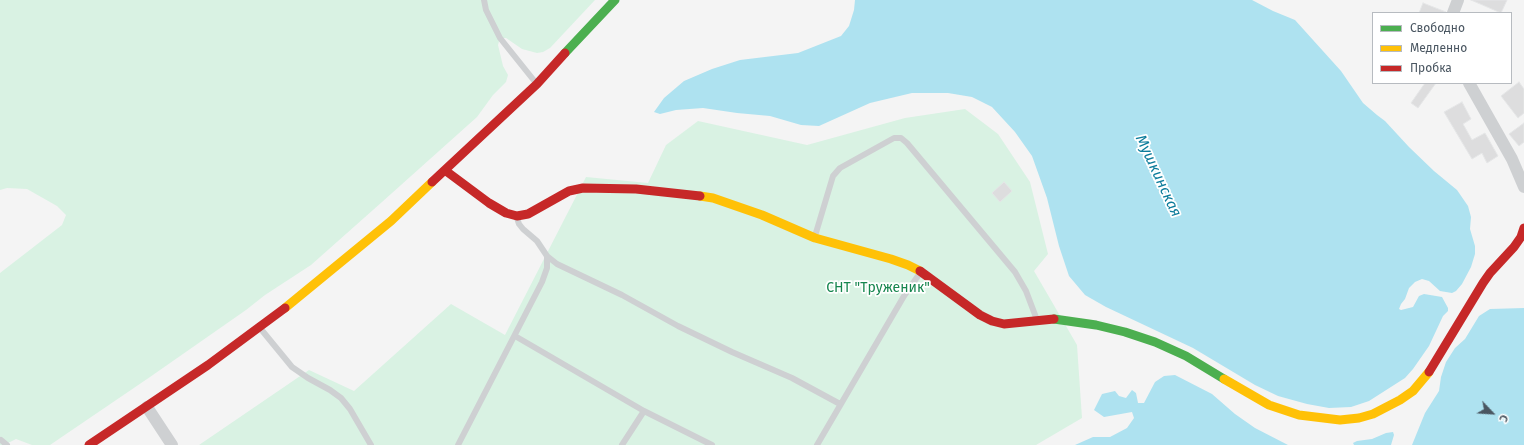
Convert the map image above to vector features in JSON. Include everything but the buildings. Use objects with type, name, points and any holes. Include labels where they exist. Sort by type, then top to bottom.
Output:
[{"type":"street","points":[[89,445],[208,365],[320,279],[391,221],[537,84],[616,0]]},
{"type":"street","points":[[1453,12],[1458,0]]},
{"type":"street","points":[[1470,84],[1512,159],[1524,187]]},
{"type":"street","points":[[446,171],[489,203],[517,216],[528,214],[569,191],[583,188],[636,189],[684,193],[713,198],[762,215],[815,238],[892,259],[921,272],[980,315],[992,321],[1004,324],[1054,319],[1076,321],[1125,332],[1155,342],[1186,356],[1250,395],[1285,411],[1340,420],[1359,418],[1388,408],[1413,391],[1421,383],[1483,283],[1514,247],[1521,237],[1524,228]]},
{"type":"street","points":[[147,407],[172,445]]},
{"type":"lane","points":[[484,0],[486,10],[500,38],[537,84]]},
{"type":"lane","points":[[815,238],[833,176],[840,168],[894,138],[901,138],[907,143],[1016,272],[1026,291],[1037,321]]},
{"type":"lane","points":[[517,216],[519,224],[523,229],[537,241],[547,256],[557,264],[622,295],[678,326],[732,352],[792,378],[840,404]]},
{"type":"lane","points":[[458,445],[542,282],[547,268],[547,256]]},
{"type":"lane","points":[[817,445],[904,296],[921,272]]},
{"type":"lane","points":[[259,327],[292,367],[341,398],[350,409],[371,445]]},
{"type":"lane","points":[[515,336],[644,411],[712,445]]},
{"type":"lane","points":[[622,445],[644,411]]},
{"type":"lane","points":[[1,440],[7,445]]},
{"type":"green space","points":[[0,0],[595,0],[550,48],[543,52],[537,53],[522,49],[506,38],[500,38],[498,45],[503,66],[508,75],[506,82],[493,95],[477,117],[311,265],[265,295],[150,377],[50,445],[32,445],[16,439],[8,443],[8,445],[0,445],[0,273],[62,225],[66,215],[57,206],[27,189],[7,188],[0,190]]},
{"type":"green space","name":"СНТ \"Труженик\"","points":[[965,109],[998,134],[1030,182],[1048,254],[1034,271],[1077,345],[1082,418],[1036,445],[199,445],[309,370],[354,391],[451,304],[505,335],[586,177],[648,183],[666,145],[698,121],[807,145],[905,118]]},
{"type":"water","name":"Мушкинская","points":[[855,0],[1252,0],[1295,20],[1341,71],[1363,103],[1385,121],[1434,171],[1457,190],[1468,206],[1471,217],[1470,229],[1475,246],[1475,254],[1471,267],[1462,284],[1452,293],[1440,291],[1429,281],[1422,279],[1415,282],[1409,288],[1399,309],[1401,310],[1413,307],[1419,296],[1424,294],[1442,297],[1448,311],[1443,316],[1429,346],[1405,378],[1369,401],[1351,407],[1329,408],[1307,404],[1278,396],[1255,385],[1193,348],[1106,307],[1085,295],[1069,276],[1059,246],[1047,198],[1032,156],[1015,132],[992,107],[972,97],[948,93],[912,93],[870,103],[819,126],[801,125],[770,116],[703,108],[676,110],[660,114],[654,112],[664,98],[684,81],[712,69],[740,60],[798,53],[841,36],[849,26],[854,10]]},
{"type":"water","points":[[1524,308],[1524,445],[1412,445],[1425,413],[1439,391],[1441,377],[1446,362],[1455,348],[1465,339],[1479,316],[1490,309]]},
{"type":"water","points":[[1175,375],[1212,394],[1235,414],[1255,428],[1288,445],[1075,445],[1093,437],[1110,437],[1127,428],[1134,418],[1132,412],[1104,417],[1094,410],[1102,394],[1115,391],[1119,396],[1126,398],[1132,390],[1136,393],[1138,403],[1144,403],[1155,382],[1164,376]]},
{"type":"water","points":[[1393,432],[1394,435],[1391,445],[1354,445],[1353,443],[1372,439],[1386,433]]},
{"type":"traffic: fast","points":[[565,53],[615,0]]},
{"type":"traffic: fast","points":[[1054,319],[1096,325],[1125,332],[1155,342],[1186,356],[1224,379]]},
{"type":"traffic: slow","points":[[285,308],[391,221],[432,182]]},
{"type":"traffic: slow","points":[[700,196],[713,198],[762,215],[815,238],[891,259],[920,271]]},
{"type":"traffic: slow","points":[[1224,379],[1269,405],[1299,415],[1340,420],[1359,418],[1373,414],[1400,400],[1413,391],[1429,372]]},
{"type":"traffic: jam","points":[[432,182],[537,84],[565,53]]},
{"type":"traffic: jam","points":[[446,171],[489,203],[506,213],[517,216],[528,214],[569,191],[583,188],[636,189],[700,196]]},
{"type":"traffic: jam","points":[[1429,372],[1483,283],[1490,273],[1514,247],[1521,237],[1524,228]]},
{"type":"traffic: jam","points":[[920,271],[980,315],[992,321],[1004,324],[1054,319]]},
{"type":"traffic: jam","points":[[89,445],[208,365],[285,308]]}]
